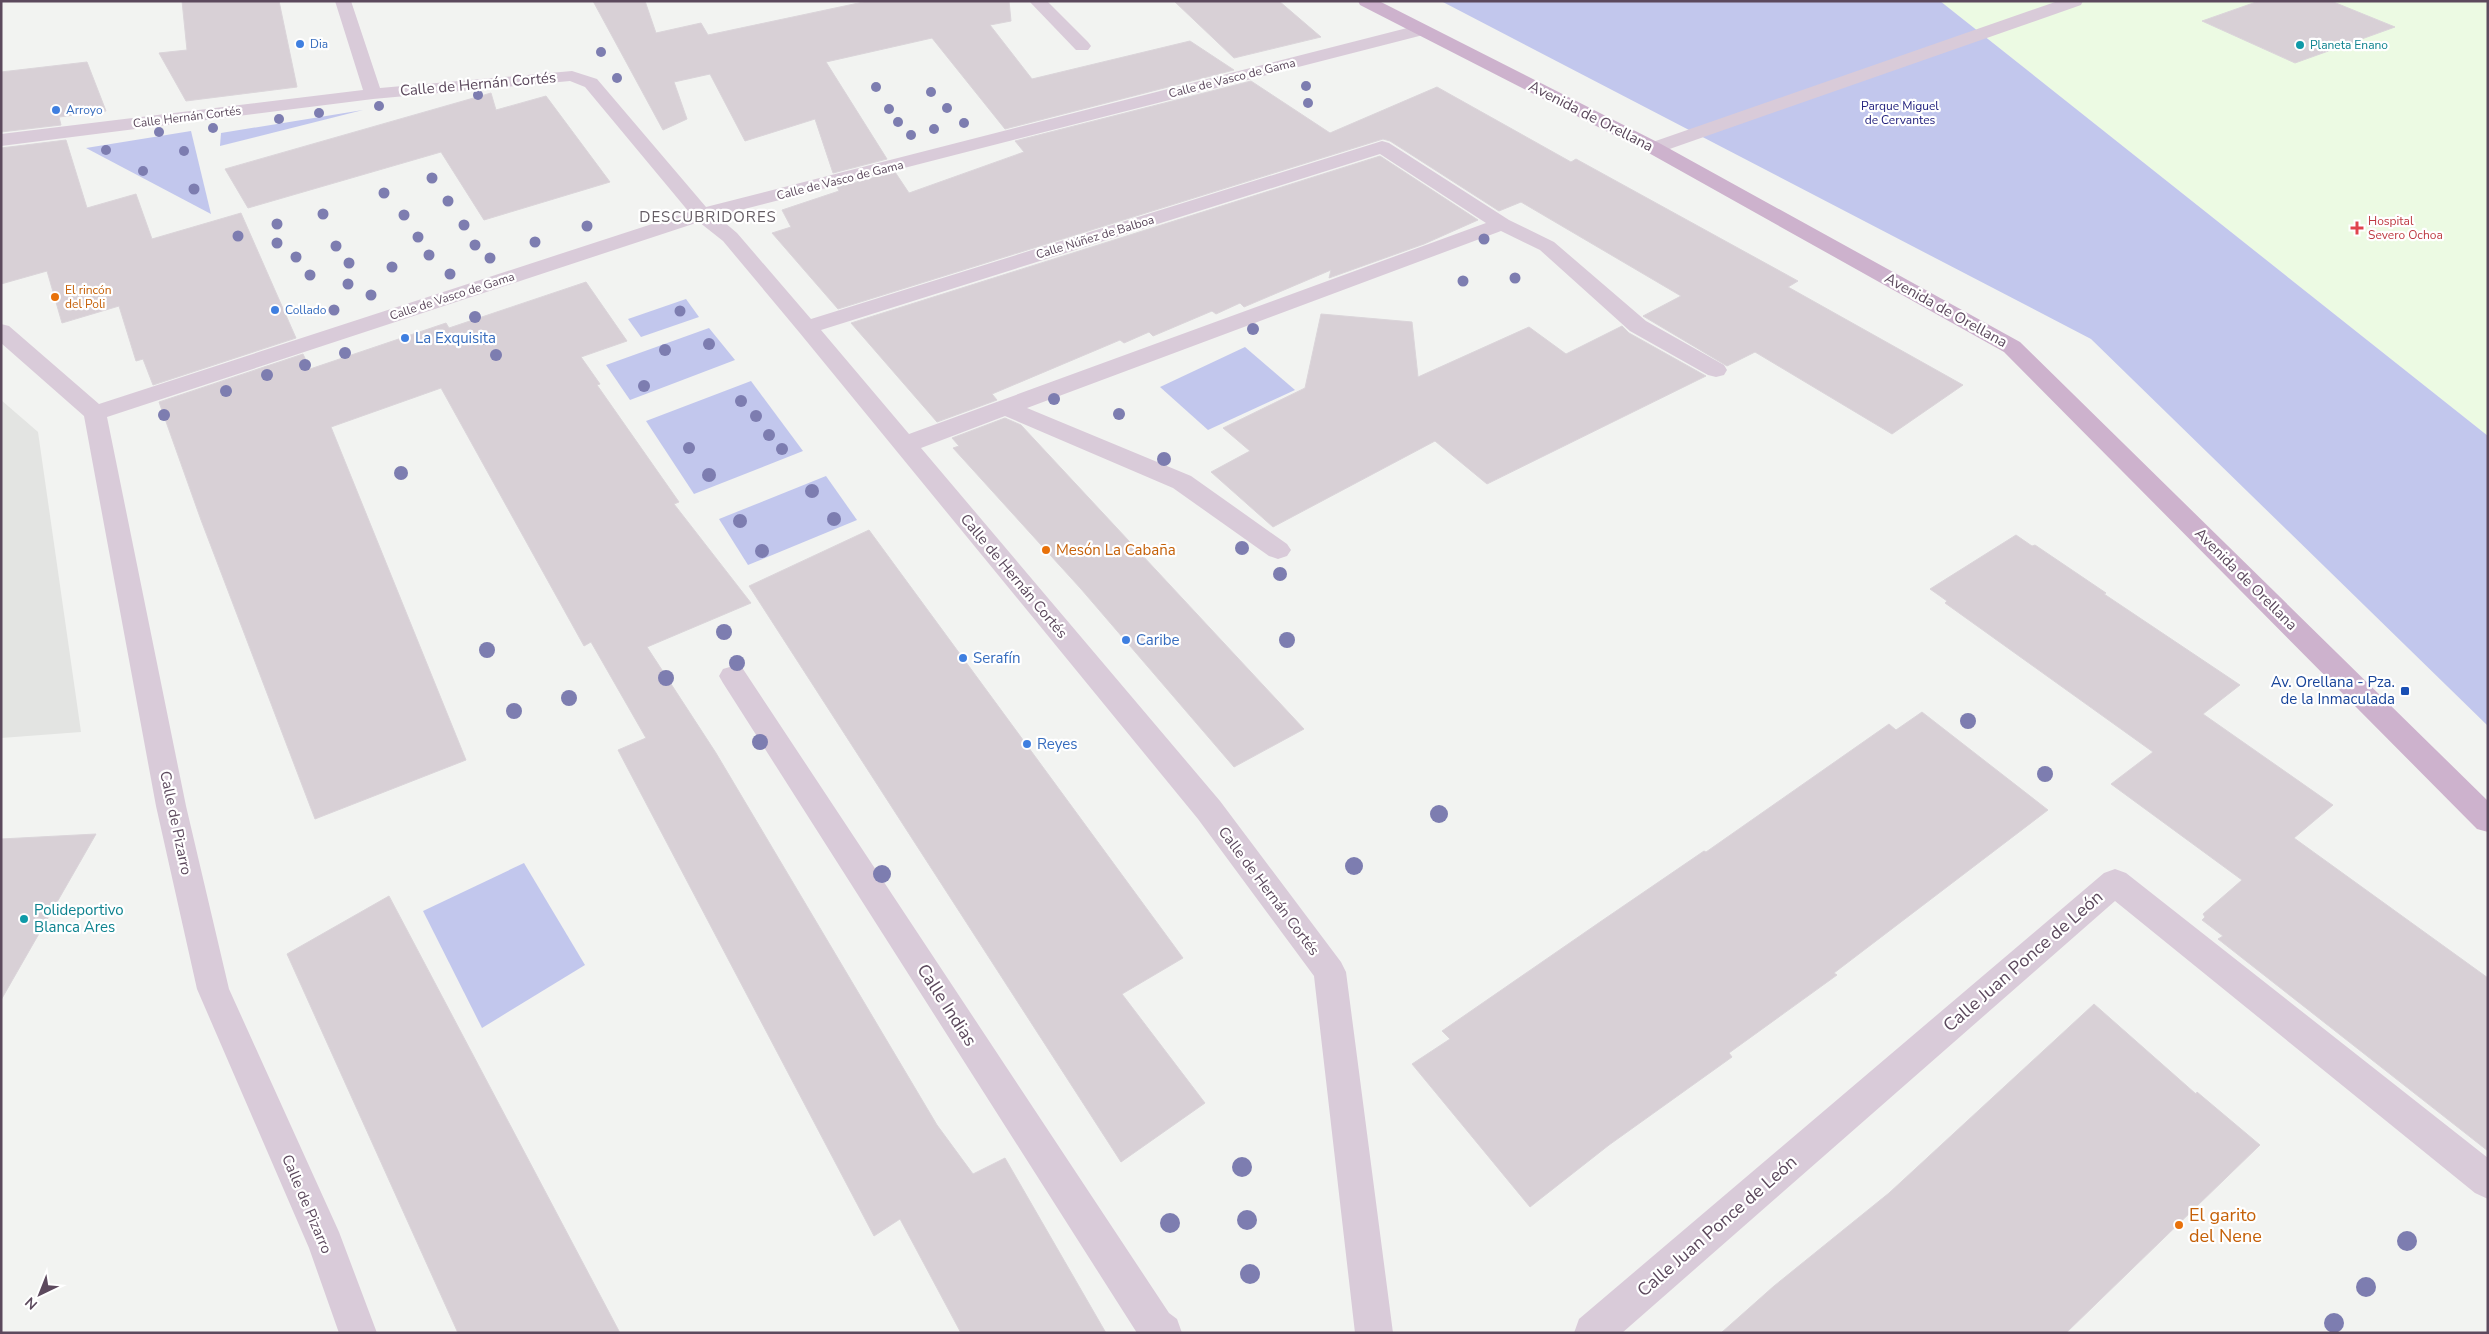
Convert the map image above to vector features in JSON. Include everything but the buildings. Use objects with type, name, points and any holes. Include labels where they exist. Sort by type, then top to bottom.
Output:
[{"type":"main road","name":"Avenida de Orellana","points":[[1366,1],[1654,148],[2012,347],[2488,820]]},
{"type":"street","points":[[343,1],[373,94]]},
{"type":"street","points":[[1037,1],[1082,46]]},
{"type":"street","points":[[1654,148],[2075,1]]},
{"type":"street","name":"Calle de Vasco de Gama","points":[[95,413],[702,214],[1421,30]]},
{"type":"street","name":"Calle de Hernán Cortés","points":[[373,94],[572,76],[591,83],[702,214],[730,237],[807,327],[1209,810],[1330,972],[1374,1333]]},
{"type":"street","name":"Calle Hernán Cortés","points":[[1,140],[373,94]]},
{"type":"street","name":"Calle Núñez de Balboa","points":[[807,327],[1382,147],[1502,224]]},
{"type":"street","points":[[904,445],[1502,224],[1547,246],[1638,326],[1716,370]]},
{"type":"street","points":[[1,331],[95,413]]},
{"type":"street","points":[[1004,407],[1182,482],[1278,550]]},
{"type":"street","name":"Calle de Pizarro","points":[[95,413],[171,806],[212,989],[326,1245],[358,1333]]},
{"type":"street","name":"Calle Indias","points":[[733,676],[1155,1327],[1163,1333]]},
{"type":"street","name":"Calle Juan Ponce de León","points":[[1593,1333],[2114,882],[2488,1181]]},
{"type":"shaded area","name":"Hospital Severo Ochoa","points":[[1939,1],[2488,1],[2488,436],[1964,20]]},
{"type":"shaded area","points":[[1,400],[38,432],[81,732],[1,738]]},
{"type":"green space","name":"Parque Miguel de Cervantes","points":[[1441,1],[1940,1],[2488,436],[2488,726],[2091,339]]},
{"type":"green space","points":[[363,110],[220,146],[221,133]]},
{"type":"green space","points":[[191,131],[211,214],[86,148]]},
{"type":"green space","points":[[686,299],[699,317],[641,337],[628,319]]},
{"type":"green space","points":[[709,328],[735,360],[630,400],[606,365]]},
{"type":"green space","points":[[1245,347],[1295,390],[1208,430],[1160,387]]},
{"type":"green space","points":[[751,381],[803,451],[694,494],[646,421]]},
{"type":"green space","points":[[826,476],[857,520],[748,565],[719,519]]},
{"type":"green space","points":[[524,863],[585,965],[482,1028],[423,911]]},
{"type":"place","name":"Dia","points":[[300,44]]},
{"type":"place","name":"Planeta Enano","points":[[2300,45]]},
{"type":"place","name":"Arroyo","points":[[56,110]]},
{"type":"place","name":"Hospital Severo Ochoa","points":[[2357,228]]},
{"type":"place","name":"El rincón del Poli","points":[[55,297]]},
{"type":"place","name":"Collado","points":[[275,310]]},
{"type":"place","name":"La Exquisita","points":[[405,338]]},
{"type":"place","name":"Mesón La Cabaña","points":[[1046,550]]},
{"type":"place","name":"Caribe","points":[[1126,640]]},
{"type":"place","name":"Serafín","points":[[963,658]]},
{"type":"place","name":"Av. Orellana - Pza. de la Inmaculada","points":[[2405,691]]},
{"type":"place","name":"Reyes","points":[[1027,744]]},
{"type":"place","name":"Polideportivo Blanca Ares","points":[[24,919]]},
{"type":"place","name":"El garito del Nene","points":[[2179,1225]]},
{"type":"district","name":"DESCUBRIDORES","points":[[708,217]]}]
